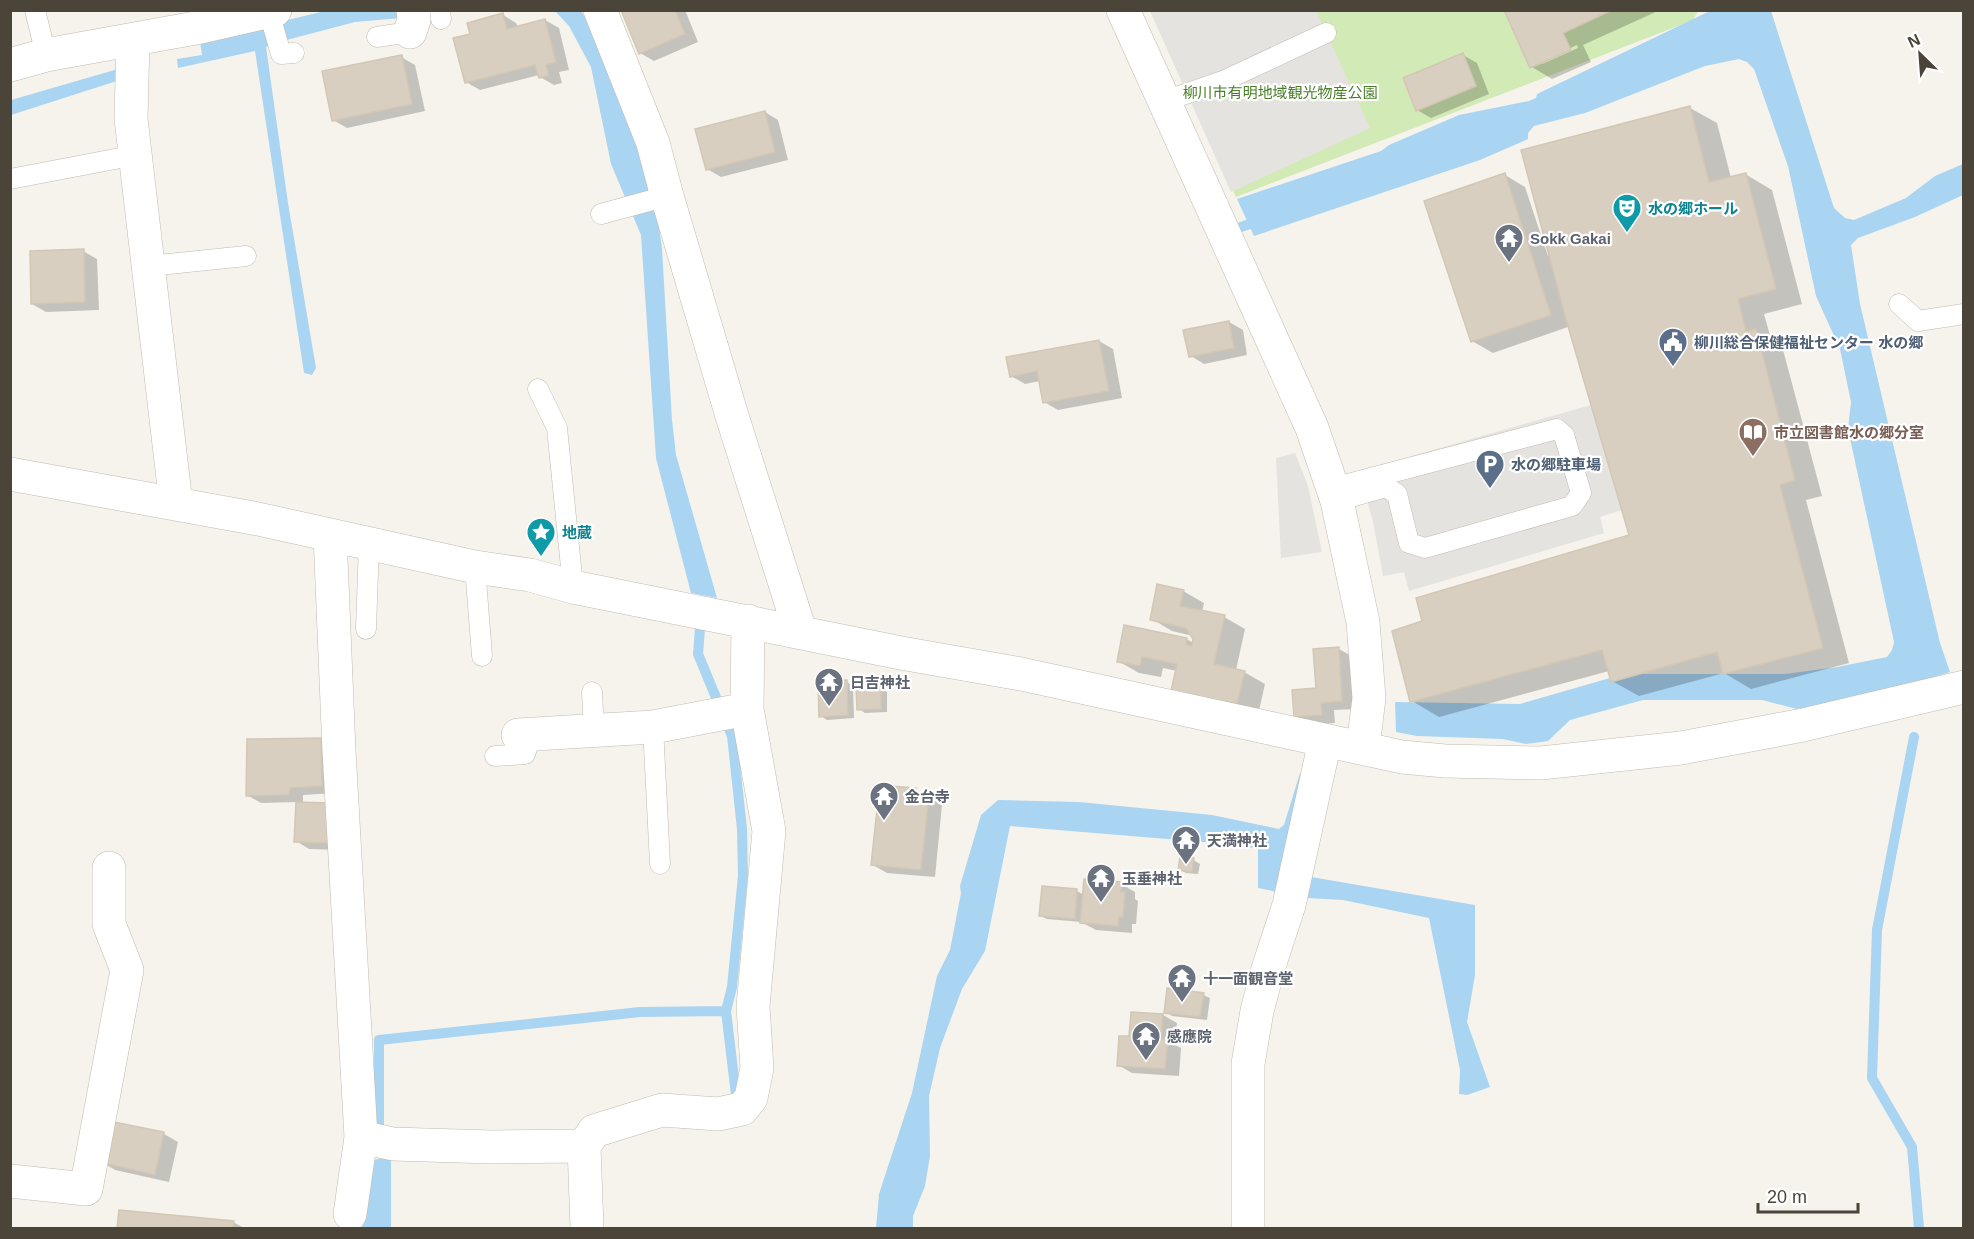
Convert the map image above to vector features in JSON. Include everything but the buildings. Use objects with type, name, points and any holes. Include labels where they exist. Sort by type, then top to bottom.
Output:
[{"type":"street","points":[[600,10],[653,143],[662,196],[800,631]]},
{"type":"street","points":[[1124,10],[1312,428],[1335,494],[1363,622],[1369,698],[1364,747]]},
{"type":"street","points":[[10,65],[46,55],[133,40],[199,19],[278,30]]},
{"type":"street","points":[[133,40],[131,119],[176,504]]},
{"type":"street","points":[[10,474],[258,519],[475,567],[530,575],[573,587],[902,653],[1021,674],[1402,757],[1488,763],[1541,763],[1612,757],[1745,737],[1964,687]]},
{"type":"street","points":[[330,535],[339,762],[361,1137],[350,1214]]},
{"type":"street","points":[[587,1228],[584,1146],[594,1131],[662,1110],[718,1114],[741,1109],[752,1098],[757,1068],[753,1006],[769,831],[733,712],[732,618]]},
{"type":"street","points":[[515,742],[594,730],[652,727],[733,712]]},
{"type":"street","points":[[1248,1228],[1248,1064],[1257,1011],[1268,969],[1290,905],[1325,741]]},
{"type":"street","points":[[10,1181],[86,1189],[127,970],[109,924],[109,868]]},
{"type":"street","points":[[361,1137],[393,1144],[492,1147],[584,1146]]},
{"type":"lane","points":[[35,10],[46,55]]},
{"type":"lane","points":[[377,38],[424,18]]},
{"type":"lane","points":[[1165,101],[1223,81],[1326,33]]},
{"type":"lane","points":[[10,179],[136,155]]},
{"type":"lane","points":[[608,212],[662,196]]},
{"type":"lane","points":[[148,266],[246,256]]},
{"type":"lane","points":[[1899,304],[1918,321],[1964,314]]},
{"type":"lane","points":[[538,389],[557,428],[573,587]]},
{"type":"lane","points":[[1557,429],[1564,435],[1581,494],[1572,506],[1425,548],[1409,543],[1397,494],[1386,487],[1335,494],[1557,429]]},
{"type":"lane","points":[[366,629],[369,543]]},
{"type":"lane","points":[[475,567],[482,656]]},
{"type":"lane","points":[[592,692],[594,730]]},
{"type":"lane","points":[[652,727],[660,864]]},
{"type":"green space","name":"柳川市有明地域観光物産公園","points":[[1152,11],[1698,11],[1693,20],[1236,197]]},
{"type":"shaded area","points":[[1150,11],[1316,11],[1370,128],[1231,192]]},
{"type":"shaded area","name":"水の郷駐車場","points":[[1591,405],[1622,510],[1600,517],[1604,533],[1409,591],[1404,572],[1383,576],[1373,522],[1359,471]]},
{"type":"shaded area","points":[[1295,453],[1308,486],[1322,552],[1281,558],[1276,458]]},
{"type":"water","points":[[325,11],[454,11],[355,22],[266,47],[288,203],[316,368],[312,375],[304,373],[255,51],[178,68],[177,59],[202,55],[200,41]]},
{"type":"water","points":[[555,11],[581,11],[586,19],[620,91],[658,219],[676,455],[717,598],[691,593],[656,458],[641,235],[611,164],[591,67],[569,26]]},
{"type":"water","points":[[1710,11],[1771,11],[1834,208],[1845,218],[1854,220],[1906,198],[1935,176],[1963,164],[1963,195],[1915,217],[1858,238],[1851,245],[1860,304],[1940,643],[1950,672],[1843,703],[1797,709],[1762,700],[1643,700],[1570,720],[1548,741],[1526,744],[1503,739],[1417,736],[1396,732],[1395,702],[1520,704],[1624,674],[1785,674],[1887,657],[1892,650],[1894,642],[1848,429],[1851,402],[1840,349],[1816,296],[1788,166],[1754,69],[1747,62],[1739,59],[1705,66],[1585,113],[1534,126],[1528,133],[1528,139],[1480,160],[1254,236],[1237,199],[1381,151],[1389,145],[1459,115],[1529,101],[1536,98],[1537,94]]},
{"type":"water","points":[[125,67],[126,78],[11,115],[11,100]]},
{"type":"water","points":[[1300,773],[1308,785],[1311,877],[1475,905],[1475,975],[1467,1022],[1490,1087],[1467,1095],[1459,1094],[1460,1070],[1429,918],[1343,900],[1307,898],[1258,888],[1258,849],[1240,845],[1010,826],[985,951],[962,989],[940,1048],[929,1096],[930,1156],[925,1186],[913,1216],[913,1228],[876,1228],[879,1194],[912,1093],[937,976],[950,950],[961,893],[960,886],[981,815],[998,800],[1079,802],[1212,815],[1279,829],[1284,825]]},
{"type":"water","points":[[391,1156],[391,1228],[362,1228],[369,1161]]},
{"type":"waterway","points":[[1241,227],[1261,220]]},
{"type":"waterway","points":[[701,616],[698,654],[732,736],[742,829],[743,876],[732,987],[726,1011],[736,1095]]},
{"type":"waterway","points":[[1914,737],[1877,930],[1872,1078],[1912,1147],[1919,1228]]},
{"type":"waterway","points":[[379,1138],[379,1040],[640,1012],[726,1011]]},
{"type":"place","name":"水の郷ホール","points":[[1627,234]]},
{"type":"place","name":"Sokk Gakai","points":[[1509,264]]},
{"type":"place","name":"柳川総合保健福祉センター 水の郷","points":[[1673,368]]},
{"type":"place","name":"市立図書館水の郷分室","points":[[1753,458]]},
{"type":"place","name":"水の郷駐車場","points":[[1490,490]]},
{"type":"place","name":"地蔵","points":[[541,558]]},
{"type":"place","name":"日吉神社","points":[[829,708]]},
{"type":"place","name":"金台寺","points":[[884,822]]},
{"type":"place","name":"天満神社","points":[[1186,866]]},
{"type":"place","name":"玉垂神社","points":[[1101,904]]},
{"type":"place","name":"十一面観音堂","points":[[1182,1004]]},
{"type":"place","name":"感應院","points":[[1146,1062]]}]
